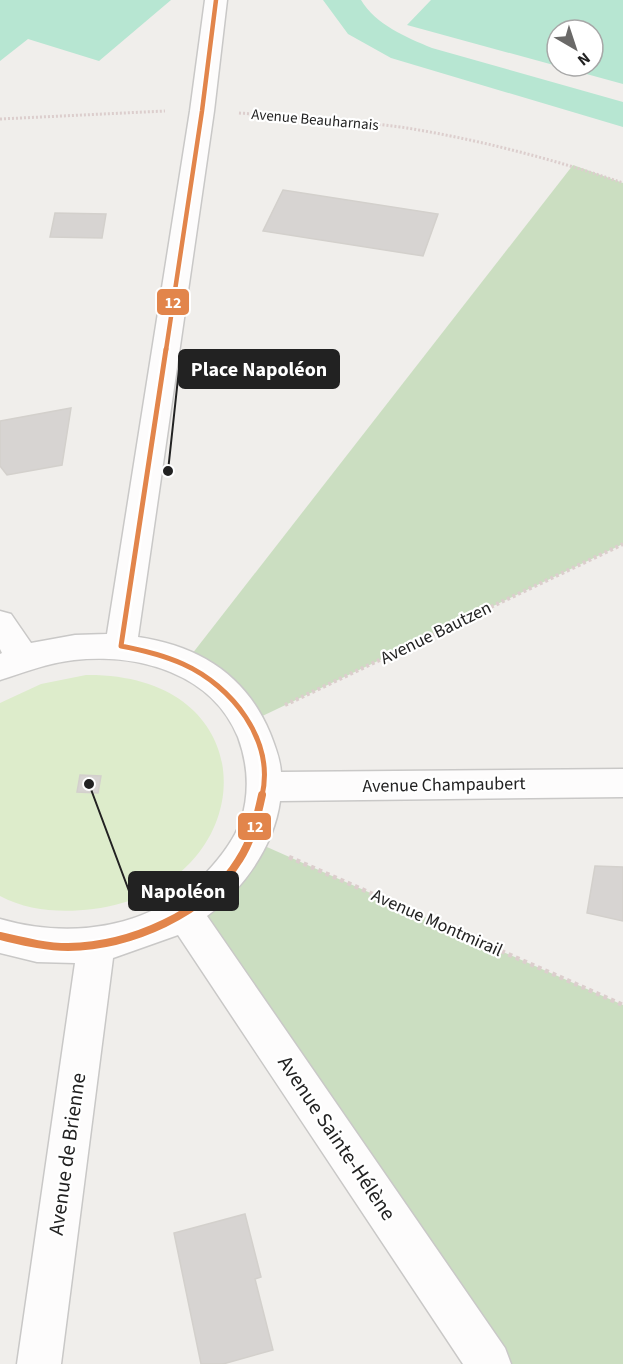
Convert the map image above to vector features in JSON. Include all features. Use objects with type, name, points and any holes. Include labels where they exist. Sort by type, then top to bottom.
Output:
[{"type":"street","points":[[121,646],[202,111],[216,0]]},
{"type":"street","points":[[0,623],[11,662],[65,647],[121,646],[169,656],[195,668],[223,689],[250,722],[262,756],[265,788],[260,818],[251,840],[238,861],[222,881],[184,913],[140,934],[96,944],[37,945],[0,936]]},
{"type":"street","name":"Avenue Champaubert","points":[[265,788],[623,783]]},
{"type":"street","name":"Avenue Sainte-Hélène","points":[[184,913],[489,1364]]},
{"type":"street","name":"Avenue de Brienne","points":[[39,1364],[96,944]]},
{"type":"path","name":"Avenue Beauharnais","points":[[0,119],[114,112],[202,111],[310,118],[429,132],[573,165],[623,183]]},
{"type":"path","name":"Avenue Bautzen","points":[[250,722],[623,544]]},
{"type":"path","name":"Avenue Montmirail","points":[[251,840],[623,1005]]},
{"type":"green space","points":[[0,0],[171,0],[99,61],[28,39],[0,61]]},
{"type":"green space","points":[[323,0],[361,0],[367,9],[383,23],[402,35],[432,48],[623,102],[623,127],[391,58],[348,34]]},
{"type":"green space","points":[[431,0],[623,0],[623,84],[601,78],[605,78],[605,18],[545,18],[545,63],[407,25]]},
{"type":"green space","points":[[573,165],[623,183],[623,544],[250,722],[185,663]]},
{"type":"green space","points":[[86,675],[147,684],[191,708],[216,743],[224,783],[215,825],[190,863],[149,893],[93,909],[57,911],[22,905],[0,896],[0,703],[41,684]]},
{"type":"green space","points":[[251,840],[623,1005],[623,1364],[489,1364],[198,903]]},
{"type":"building","points":[[283,190],[438,214],[423,256],[263,231]]},
{"type":"building","points":[[55,213],[106,214],[102,238],[50,237]]},
{"type":"building","points":[[71,408],[62,465],[7,475],[0,466],[0,421]]},
{"type":"building","points":[[80,775],[101,776],[98,793],[77,792]]},
{"type":"building","points":[[595,866],[623,867],[623,921],[587,913]]},
{"type":"building","points":[[245,1214],[261,1277],[255,1279],[273,1350],[223,1364],[201,1364],[174,1233]]},
{"type":"transit line","name":"12","points":[[0,936],[71,947],[120,939],[158,926],[192,907],[223,881],[243,854],[256,822],[264,787],[262,755],[252,727],[235,702],[212,681],[185,664],[154,652],[121,646],[202,111],[216,0]]},
{"type":"place","name":"Place Napoléon","points":[[168,471]]},
{"type":"place","name":"Napoléon","points":[[89,784]]}]
